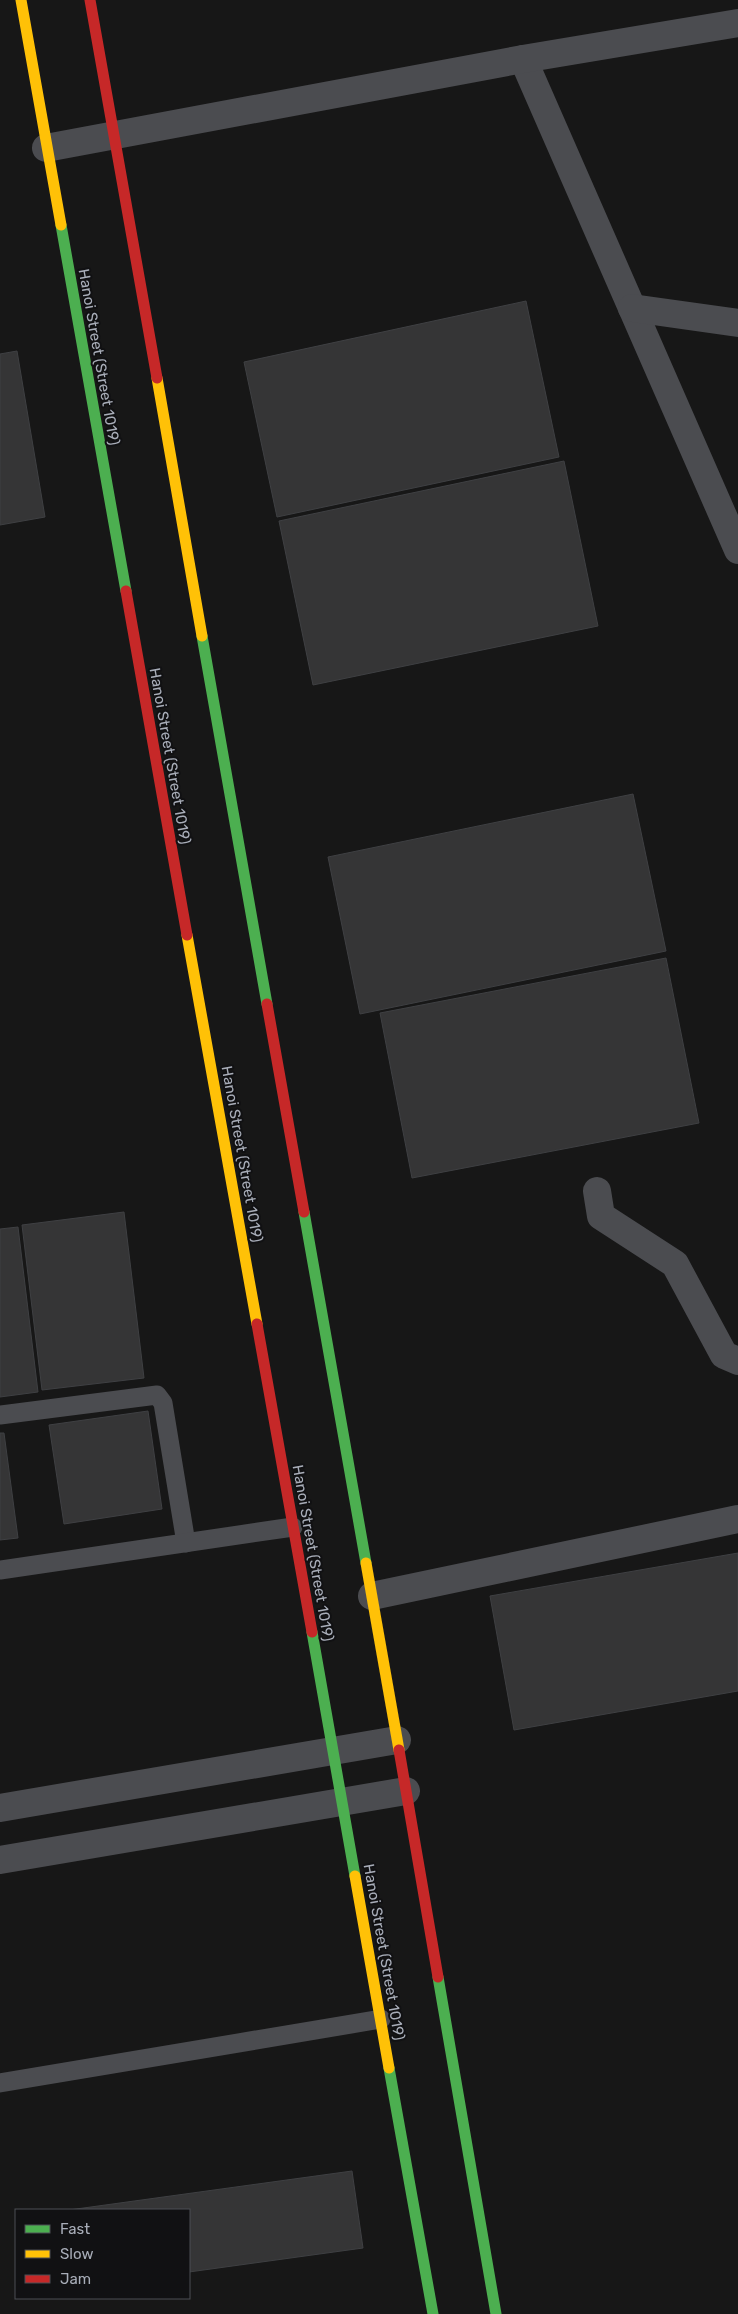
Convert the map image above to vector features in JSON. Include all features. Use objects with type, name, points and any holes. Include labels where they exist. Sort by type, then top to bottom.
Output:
[{"type":"main road","name":"Hanoi Street (Street 1019)","points":[[21,0],[433,2314]]},
{"type":"main road","points":[[90,0],[372,1596],[496,2314]]},
{"type":"street","points":[[46,148],[523,59],[738,23]]},
{"type":"street","points":[[523,59],[738,550]]},
{"type":"street","points":[[632,308],[738,323]]},
{"type":"street","points":[[597,1191],[601,1216],[675,1264],[724,1355],[738,1361]]},
{"type":"street","points":[[372,1596],[738,1519]]},
{"type":"street","points":[[0,1808],[397,1740]]},
{"type":"street","points":[[0,1860],[406,1791]]},
{"type":"lane","points":[[0,1415],[157,1395],[163,1403],[186,1543]]},
{"type":"lane","points":[[0,1570],[293,1527]]},
{"type":"lane","points":[[0,2083],[381,2019]]},
{"type":"building","points":[[526,301],[559,457],[277,517],[244,362]]},
{"type":"building","points":[[17,351],[45,517],[0,525],[0,354]]},
{"type":"building","points":[[564,461],[598,626],[313,685],[279,521]]},
{"type":"building","points":[[633,794],[666,951],[360,1014],[328,857]]},
{"type":"building","points":[[666,958],[699,1123],[412,1178],[380,1013]]},
{"type":"building","points":[[124,1212],[144,1378],[42,1390],[22,1225]]},
{"type":"building","points":[[18,1227],[38,1392],[0,1397],[0,1229]]},
{"type":"building","points":[[148,1411],[162,1509],[64,1524],[49,1425]]},
{"type":"building","points":[[0,1433],[4,1433],[18,1538],[0,1540]]},
{"type":"building","points":[[738,1553],[738,1691],[514,1730],[490,1596]]},
{"type":"building","points":[[352,2171],[363,2248],[190,2272],[190,2209],[76,2209]]},
{"type":"traffic: fast","points":[[61,225],[126,591]]},
{"type":"traffic: fast","points":[[202,636],[267,1004]]},
{"type":"traffic: fast","points":[[304,1212],[366,1563]]},
{"type":"traffic: fast","points":[[312,1632],[355,1876]]},
{"type":"traffic: fast","points":[[438,1977],[496,2314]]},
{"type":"traffic: fast","points":[[389,2068],[433,2314]]},
{"type":"traffic: slow","points":[[21,0],[61,225]]},
{"type":"traffic: slow","points":[[157,378],[202,636]]},
{"type":"traffic: slow","points":[[187,935],[257,1324]]},
{"type":"traffic: slow","points":[[366,1563],[399,1750]]},
{"type":"traffic: slow","points":[[355,1876],[389,2068]]},
{"type":"traffic: jam","points":[[90,0],[157,378]]},
{"type":"traffic: jam","points":[[126,591],[187,935]]},
{"type":"traffic: jam","points":[[267,1004],[304,1212]]},
{"type":"traffic: jam","points":[[257,1324],[312,1632]]},
{"type":"traffic: jam","points":[[399,1750],[438,1977]]}]
